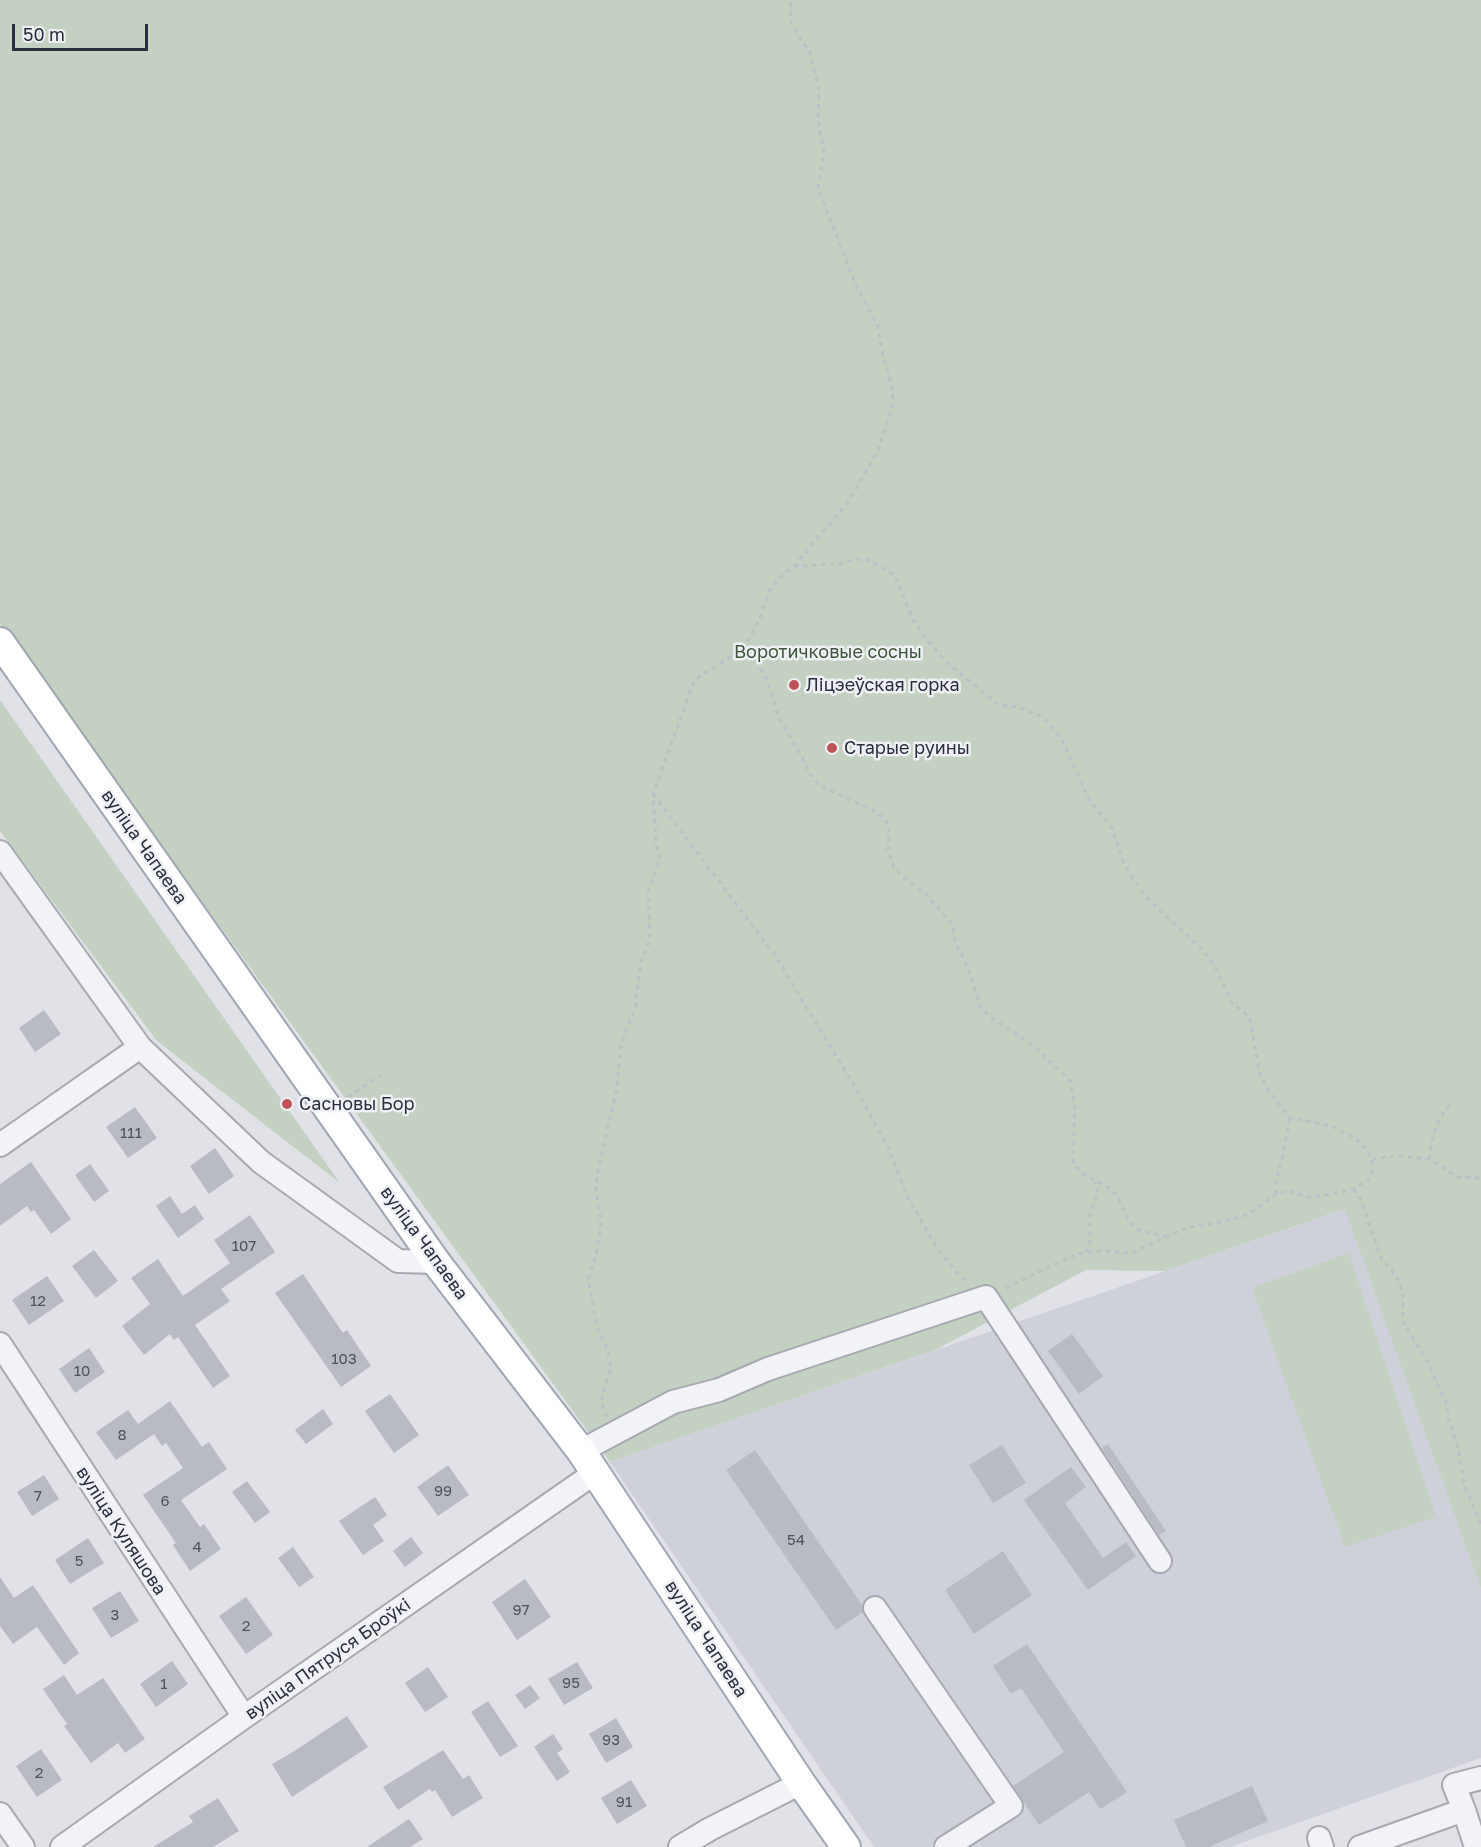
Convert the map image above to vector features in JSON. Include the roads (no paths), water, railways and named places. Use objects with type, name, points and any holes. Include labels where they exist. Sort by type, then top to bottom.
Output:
[{"type":"main road","name":"вуліца Чапаева","points":[[0,642],[436,1262],[589,1462],[801,1783],[846,1847]]},
{"type":"street","points":[[0,852],[140,1047],[261,1162],[398,1261],[436,1262]]},
{"type":"street","points":[[0,1145],[140,1047]]},
{"type":"street","name":"вуліца Пятруся Броўкі","points":[[62,1847],[244,1717],[589,1462],[615,1432],[673,1402],[719,1390],[768,1369],[986,1297],[1160,1561]]},
{"type":"street","name":"вуліца Куляшова","points":[[0,1344],[244,1717]]},
{"type":"street","points":[[875,1608],[1011,1806],[946,1847]]},
{"type":"street","points":[[1476,1847],[1454,1785],[1481,1778]]},
{"type":"street","points":[[680,1847],[710,1829],[801,1783]]},
{"type":"street","points":[[1360,1847],[1464,1810]]},
{"type":"street","points":[[0,1814],[23,1847]]},
{"type":"place","name":"Ліцэеўская горка","points":[[794,685]]},
{"type":"place","name":"Старые руины","points":[[832,748]]},
{"type":"place","name":"Сасновы Бор","points":[[287,1104]]},
{"type":"park label","name":"Воротичковые сосны","points":[[828,652]]}]
